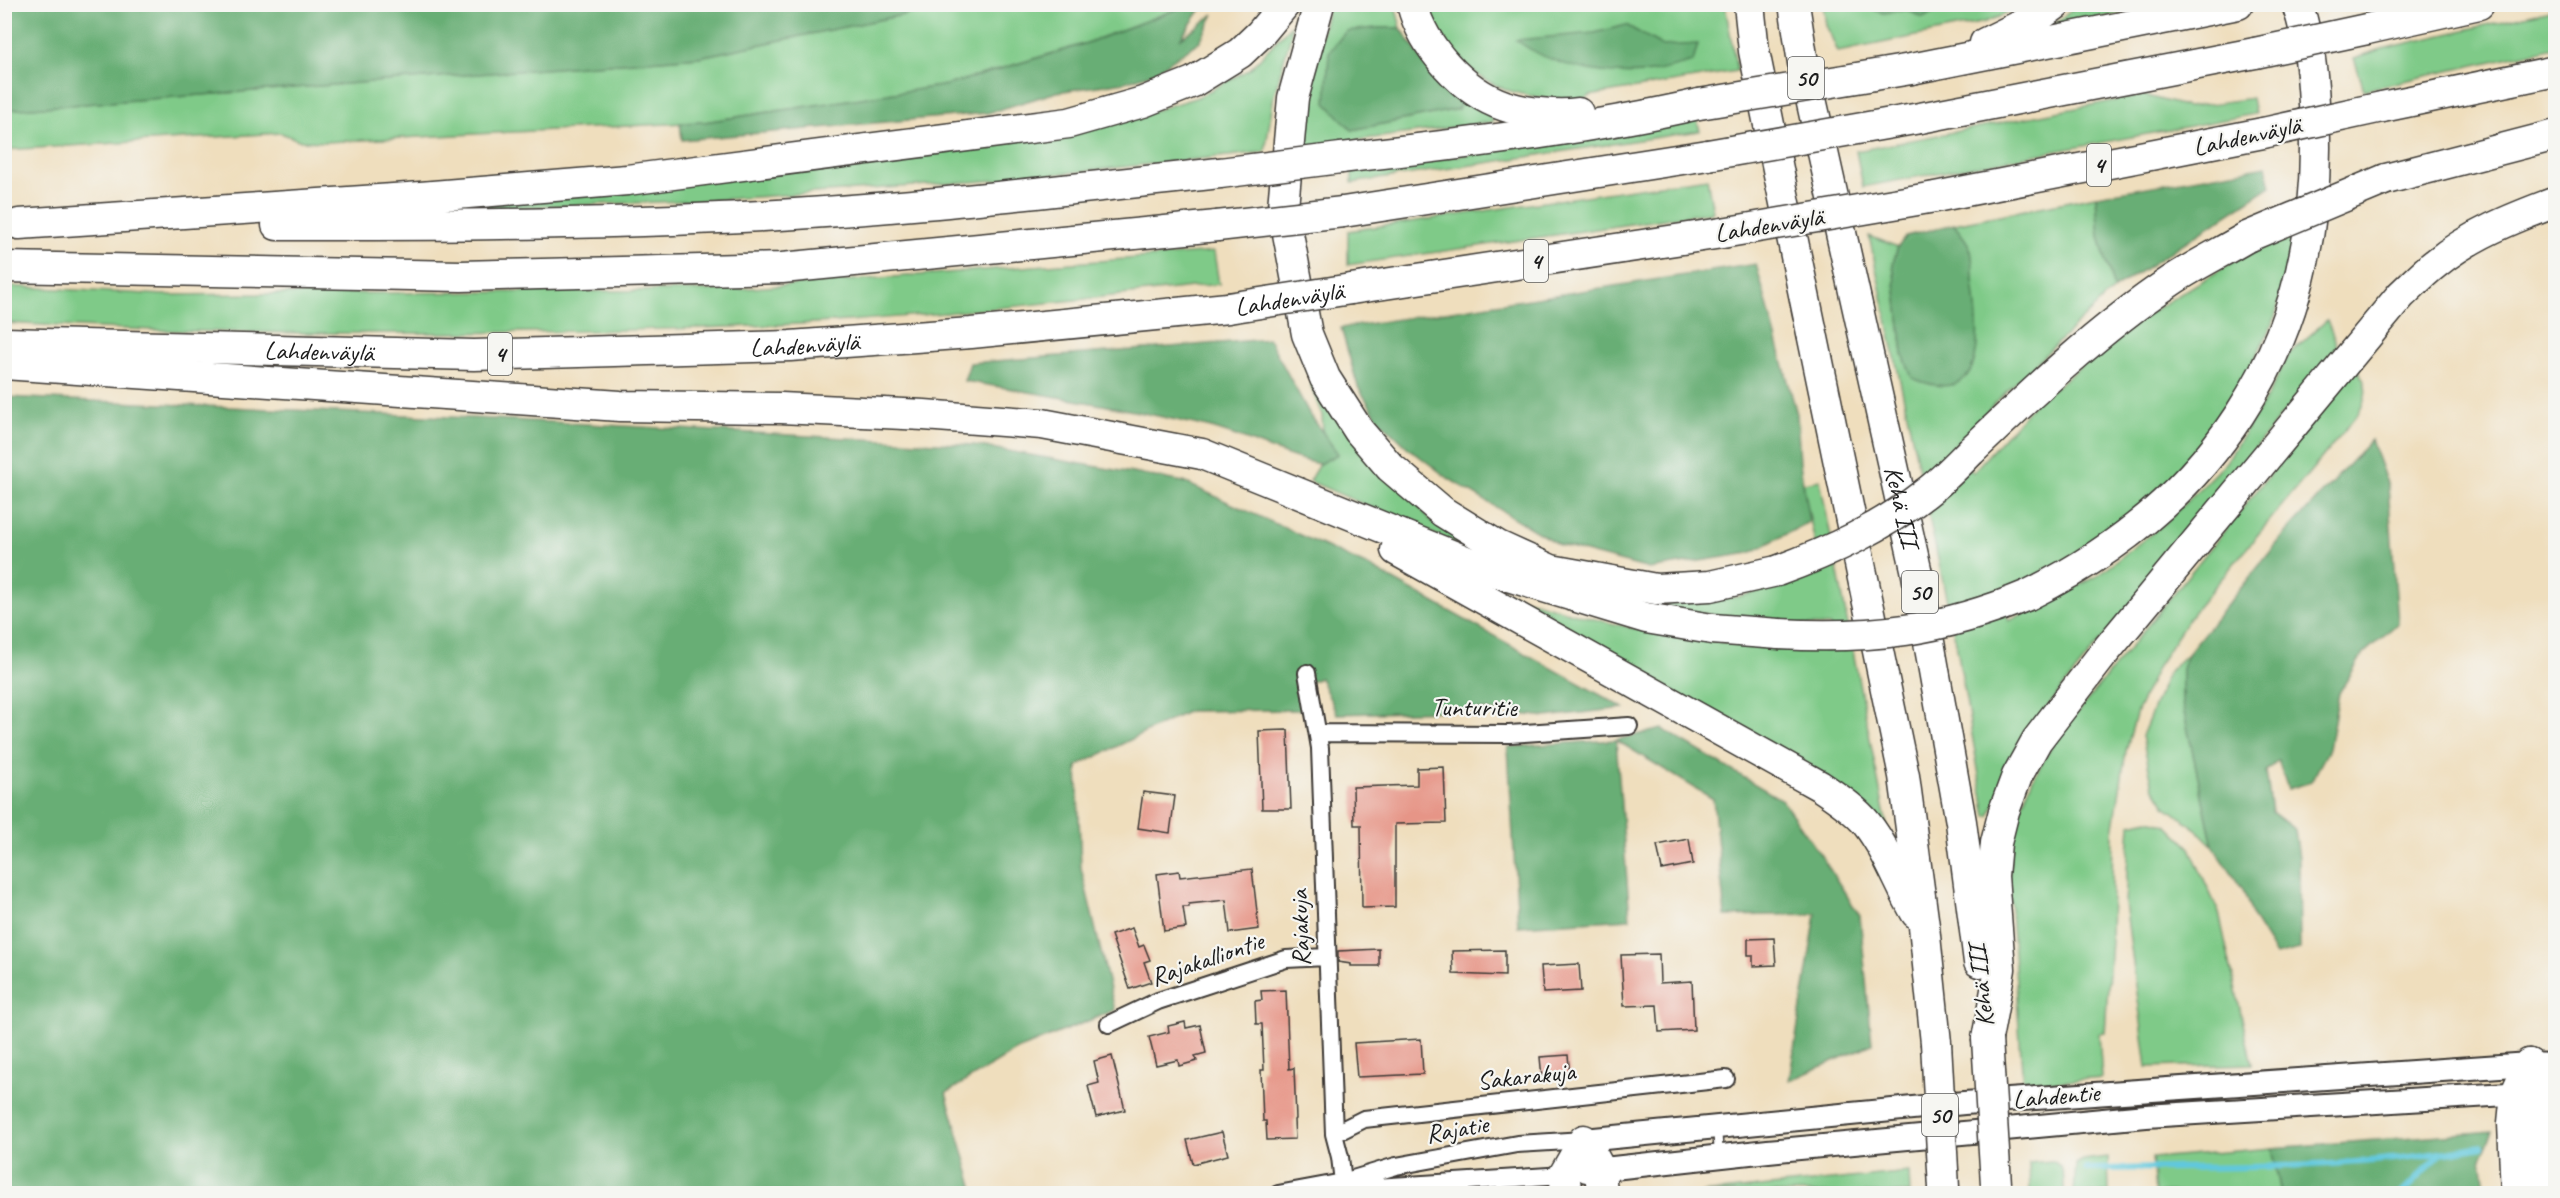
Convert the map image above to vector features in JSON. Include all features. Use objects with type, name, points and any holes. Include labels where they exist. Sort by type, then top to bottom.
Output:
[{"type":"highway","points":[[12,224],[408,198],[627,180],[1069,123],[1143,102],[1193,82],[1240,53],[1260,34],[1285,4]]},
{"type":"highway","points":[[1319,4],[1293,98],[1283,207],[1307,334],[1325,378],[1359,431],[1390,467],[1443,512],[1498,546],[1551,570],[1656,589],[1710,586],[1776,571],[1833,550],[1880,525],[1928,492],[2028,396],[2096,338],[2171,281],[2247,237],[2386,179],[2556,135]]},
{"type":"highway","points":[[1412,4],[1415,16],[1428,40],[1447,65],[1473,89],[1505,106],[1563,115],[1605,110],[1656,114]]},
{"type":"highway","points":[[1738,4],[1754,51]]},
{"type":"highway","name":"Kehä III","points":[[1749,4],[1754,51],[1902,765],[1924,926],[1936,1043],[1944,1192]]},
{"type":"highway","name":"Kehä III","points":[[1794,4],[1803,63],[1890,445],[1937,682],[1961,822],[1987,1039],[1997,1190]]},
{"type":"highway","points":[[1809,4],[1818,60],[1823,151]]},
{"type":"highway","points":[[1946,62],[2038,17],[2056,4]]},
{"type":"highway","points":[[12,224],[465,225],[697,219],[959,202],[1463,144],[1656,114],[1699,104],[1911,69],[2238,4]]},
{"type":"highway","points":[[4,364],[620,406],[781,408],[1042,424],[1202,454],[1485,569],[1646,618],[1712,629],[1779,634],[1837,637],[1901,632],[1957,621],[2028,595],[2067,576],[2116,544],[2160,508],[2200,468],[2235,423],[2266,370],[2293,304],[2308,243],[2315,186],[2315,118],[2309,63],[2296,4]]},
{"type":"highway","points":[[4,267],[461,276],[782,268],[1217,226],[1343,212],[1708,155],[1920,118],[2255,53],[2479,4]]},
{"type":"highway","name":"Lahdenväylä","points":[[4,343],[486,355],[790,346],[971,333],[1228,308],[1722,233],[1935,197],[2263,133],[2556,71]]},
{"type":"highway","points":[[1987,1039],[2000,969],[1993,876],[1996,843],[2004,811],[2017,776],[2037,740],[2104,652],[2401,295],[2436,263],[2469,240],[2520,215],[2556,202]]},
{"type":"highway","points":[[1281,485],[1829,792],[1865,822],[1880,843],[1901,887],[1924,926]]},
{"type":"highway","points":[[2540,1194],[2537,1092],[2542,1065]]},
{"type":"highway","points":[[2517,1194],[2513,1123],[2537,1092]]},
{"type":"highway","points":[[1584,1140],[1601,1181]]},
{"type":"highway","points":[[1565,1184],[1584,1140]]},
{"type":"main road","name":"Lahdentie","points":[[1584,1140],[1964,1103],[2542,1065]]},
{"type":"main road","name":"Lahdentie","points":[[1565,1184],[1601,1181],[1719,1157],[2146,1116],[2537,1092]]},
{"type":"street","name":"Rajakuja","points":[[1306,673],[1319,732],[1334,1134],[1341,1157],[1343,1182]]},
{"type":"street","name":"Tunturitie","points":[[1319,732],[1509,734],[1629,726]]},
{"type":"street","name":"Rajakalliontie","points":[[1109,1024],[1158,1001],[1286,959],[1326,957]]},
{"type":"street","name":"Sakarakuja","points":[[1334,1134],[1364,1119],[1726,1079]]},
{"type":"street","name":"Rajatie","points":[[1278,1194],[1343,1182],[1396,1166],[1517,1144],[1584,1140]]},
{"type":"street","name":"Rajatie","points":[[1343,1182],[1376,1187],[1565,1184]]},
{"type":"lane","points":[[1717,1127],[1719,1157]]},
{"type":"green space","points":[[5,4],[951,5],[699,57],[5,110]]},
{"type":"green space","points":[[951,5],[1188,5],[1087,43],[947,85],[704,122],[326,142],[301,141],[281,133],[5,150],[4,110],[699,57]]},
{"type":"green space","points":[[1188,5],[1204,5],[1180,39],[1214,14],[1200,41],[1153,73],[1125,82],[1057,92],[988,113],[682,140],[680,123],[704,122],[947,85],[1087,43]]},
{"type":"green space","points":[[1329,5],[1395,5],[1401,28],[1376,28],[1352,130],[1458,109],[1462,99],[1493,117],[1493,122],[1299,148],[1305,98]]},
{"type":"green space","points":[[1424,5],[1725,5],[1737,71],[1589,96],[1585,99],[1529,96],[1487,81],[1470,68],[1454,52]]},
{"type":"green space","points":[[1823,5],[2029,5],[1985,22],[1838,52],[1826,25]]},
{"type":"green space","points":[[1860,5],[1949,5],[1923,18],[1907,10],[1883,13]]},
{"type":"green space","points":[[2077,5],[2166,5],[2052,27]]},
{"type":"green space","points":[[2555,9],[2555,47],[2364,90],[2354,58],[2382,49]]},
{"type":"green space","points":[[1291,25],[1291,35],[1274,95],[1265,152],[1000,180],[713,200],[440,210],[1156,110],[1198,97],[1250,69]]},
{"type":"green space","points":[[1626,25],[1663,46],[1698,44],[1693,62],[1643,73],[1593,71],[1545,57],[1516,40],[1594,33]]},
{"type":"green space","points":[[1401,28],[1428,69],[1462,99],[1458,109],[1352,130],[1326,103],[1329,52],[1346,31]]},
{"type":"green space","points":[[2143,95],[2188,107],[2252,98],[2255,114],[1863,187],[1856,151]]},
{"type":"green space","points":[[1697,119],[1700,131],[1352,183],[1352,172]]},
{"type":"green space","points":[[2266,166],[2271,186],[2114,289],[2099,236],[2096,196]]},
{"type":"green space","points":[[1707,178],[1713,212],[1348,265],[1348,231]]},
{"type":"green space","points":[[2096,196],[2099,236],[2114,289],[2008,390],[1952,448],[1973,472],[2035,403],[2144,316],[2248,253],[2299,230],[2273,324],[2223,418],[2158,493],[2062,562],[1998,594],[2009,621],[2094,578],[2165,523],[2226,462],[2267,397],[2289,354],[2327,320],[2337,346],[2045,710],[1989,816],[1986,816],[1957,648],[1869,236],[1898,247],[1893,263],[1903,354],[1972,272],[1971,250],[1954,224]]},
{"type":"green space","points":[[1954,224],[1968,244],[1972,256],[1977,347],[1973,364],[1966,377],[1954,384],[1936,385],[1912,378],[1903,354],[1893,263],[1898,247],[1906,236]]},
{"type":"green space","points":[[1214,252],[1219,284],[987,309],[808,323],[530,332],[268,333],[5,323],[5,286],[165,295],[726,290]]},
{"type":"green space","points":[[1756,264],[1797,414],[1800,463],[1809,522],[1750,553],[1649,569],[1559,545],[1449,479],[1407,447],[1378,419],[1358,387],[1341,328]]},
{"type":"green space","points":[[1269,339],[1309,413],[1338,454],[1319,464],[1211,428],[1118,408],[964,381],[970,363]]},
{"type":"green space","points":[[2356,368],[2366,391],[2358,414],[2192,614],[2159,664],[2137,711],[2126,751],[2113,833],[2111,940],[2105,1033],[2099,1034],[2102,1078],[2023,1085],[2009,881],[2011,842],[2018,814],[2033,779],[2056,739]]},
{"type":"green space","points":[[1311,380],[1433,523],[1695,600],[1738,597],[1821,574],[1803,483],[1820,480],[1887,827],[1498,590],[1613,624],[1675,636],[1766,647],[1834,651],[1830,626],[1779,624],[1634,604],[1480,554],[1309,481],[1319,464],[1338,454],[1323,433],[1322,415],[1311,387]]},
{"type":"green space","points":[[5,397],[494,419],[974,445],[1184,482],[1370,567],[1624,708],[1546,717],[1484,710],[1337,714],[1320,678],[1297,687],[1303,710],[1189,711],[1077,766],[1081,868],[1115,1010],[1017,1050],[946,1093],[975,1193],[5,1194]]},
{"type":"green space","points":[[2371,440],[2388,486],[2398,623],[2363,654],[2339,693],[2329,749],[2311,782],[2288,789],[2278,760],[2266,771],[2272,812],[2295,830],[2299,858],[2300,949],[2276,955],[2254,920],[2243,890],[2213,846],[2182,703],[2182,669],[2187,654],[2284,535]]},
{"type":"green space","points":[[2187,654],[2182,669],[2182,703],[2213,846],[2194,827],[2166,807],[2153,787],[2142,736],[2168,672]]},
{"type":"green space","points":[[1662,729],[1782,800],[1820,854],[1860,916],[1872,1044],[1789,1081],[1816,914],[1725,916],[1713,799],[1616,740],[1630,919],[1518,926],[1508,747],[1615,740]]},
{"type":"green space","points":[[2149,820],[2167,825],[2190,848],[2219,913],[2252,1064],[2147,1067],[2125,903],[2130,824]]},
{"type":"green space","points":[[2493,1131],[2481,1158],[2486,1193],[2281,1193],[2272,1148]]},
{"type":"green space","points":[[2272,1148],[2281,1193],[2155,1193],[2152,1158]]},
{"type":"green space","points":[[2108,1157],[2109,1193],[2074,1193],[2076,1164],[2083,1160]]},
{"type":"green space","points":[[2051,1161],[2062,1170],[2064,1193],[2030,1193],[2029,1163]]},
{"type":"green space","points":[[1909,1172],[1910,1193],[1701,1193]]},
{"type":"green space","points":[[1525,1183],[1545,1193],[1405,1194]]},
{"type":"building","points":[[1288,730],[1291,809],[1262,809],[1259,731]]},
{"type":"building","points":[[1444,767],[1446,823],[1395,824],[1395,907],[1362,908],[1361,825],[1354,825],[1353,787],[1417,785],[1417,768]]},
{"type":"building","points":[[1143,792],[1175,796],[1170,833],[1138,828]]},
{"type":"building","points":[[1689,839],[1693,864],[1662,870],[1657,845]]},
{"type":"building","points":[[1252,869],[1259,929],[1230,933],[1226,900],[1189,904],[1189,907],[1183,907],[1186,928],[1164,931],[1157,874],[1179,871],[1180,877]]},
{"type":"building","points":[[1132,928],[1139,947],[1144,945],[1150,960],[1144,962],[1151,982],[1130,989],[1111,935]]},
{"type":"building","points":[[1774,938],[1776,965],[1753,966],[1753,955],[1748,955],[1748,939]]},
{"type":"building","points":[[1379,949],[1379,966],[1351,966],[1351,964],[1338,962],[1338,951]]},
{"type":"building","points":[[1505,950],[1505,976],[1453,974],[1452,951]]},
{"type":"building","points":[[1659,954],[1660,983],[1692,981],[1694,1030],[1659,1032],[1657,1005],[1624,1006],[1621,955]]},
{"type":"building","points":[[1579,964],[1581,991],[1543,993],[1541,966]]},
{"type":"building","points":[[1286,990],[1289,1069],[1294,1068],[1295,1139],[1267,1140],[1266,1121],[1263,1121],[1262,1024],[1256,1024],[1255,1001],[1262,1000],[1261,991]]},
{"type":"building","points":[[1185,1022],[1186,1028],[1200,1025],[1206,1053],[1195,1056],[1197,1061],[1179,1066],[1178,1060],[1156,1065],[1149,1037],[1169,1032],[1168,1026]]},
{"type":"building","points":[[1421,1039],[1423,1074],[1357,1077],[1354,1043]]},
{"type":"building","points":[[1568,1055],[1570,1076],[1542,1078],[1540,1057]]},
{"type":"building","points":[[1112,1056],[1125,1110],[1096,1117],[1088,1086],[1099,1083],[1094,1061]]},
{"type":"building","points":[[1222,1132],[1228,1155],[1193,1164],[1187,1140]]},
{"type":"waterway","points":[[2086,1169],[2334,1164],[2384,1160],[2482,1146]]},
{"type":"waterway","points":[[2401,1194],[2441,1154]]}]
